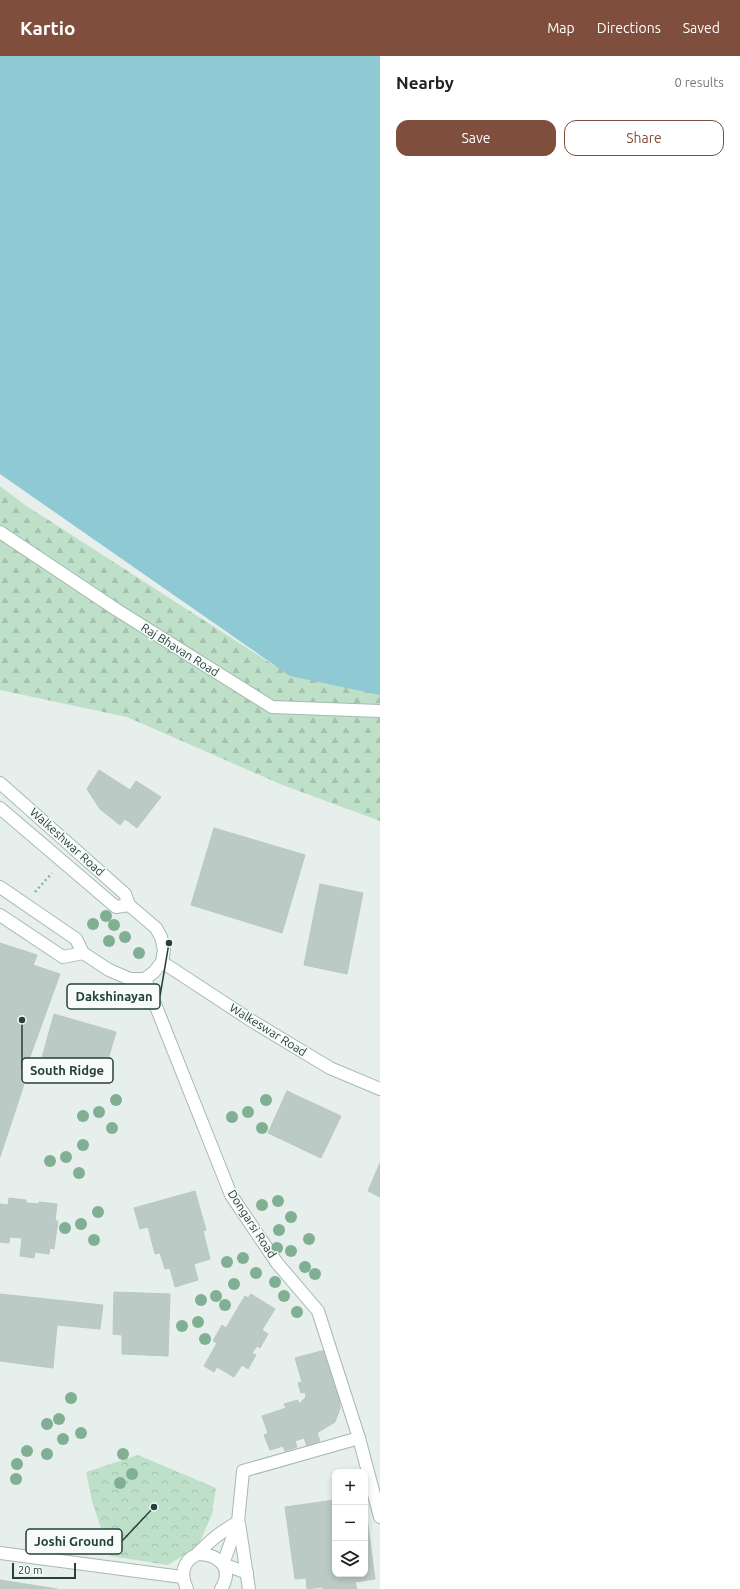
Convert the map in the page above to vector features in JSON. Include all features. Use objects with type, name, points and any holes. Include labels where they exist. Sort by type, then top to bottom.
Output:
[{"type":"street","name":"Raj Bhavan Road","points":[[0,532],[117,610],[272,707],[380,711]]},
{"type":"street","name":"Walkeshwar Road","points":[[0,783],[125,894],[128,905],[156,928],[161,937],[164,950],[162,962]]},
{"type":"street","name":"Walkeshwar Road","points":[[0,808],[116,907],[128,905]]},
{"type":"street","points":[[0,887],[76,939],[82,953],[119,976],[130,979],[145,979],[154,972],[162,962]]},
{"type":"street","points":[[0,915],[63,957],[82,953]]},
{"type":"street","name":"Walkeswar Road","points":[[162,962],[252,1021],[330,1068],[380,1089]]},
{"type":"street","name":"Dongarsi Road","points":[[145,979],[231,1195],[277,1263],[318,1310],[359,1438],[380,1518]]},
{"type":"street","points":[[221,1589],[226,1575],[223,1564],[238,1522],[243,1471],[359,1438]]},
{"type":"street","points":[[187,1589],[182,1577],[185,1566],[190,1558],[197,1554],[215,1535],[238,1522]]},
{"type":"street","points":[[238,1522],[250,1589]]},
{"type":"street","points":[[0,1552],[182,1577]]},
{"type":"street","points":[[197,1554],[207,1554],[216,1557],[223,1564],[247,1573]]},
{"type":"path","points":[[12,895],[19,882],[34,893],[62,862]]},
{"type":"green space","points":[[0,486],[25,505],[275,666],[380,670],[380,821],[280,784],[127,717],[0,690]]},
{"type":"green space","points":[[138,1455],[216,1488],[212,1514],[198,1546],[168,1565],[110,1556],[92,1501],[86,1472]]},
{"type":"water","points":[[0,56],[380,56],[380,695],[290,676],[0,474]]},
{"type":"building","points":[[99,770],[130,790],[136,781],[161,797],[137,828],[125,819],[120,825],[100,809],[87,789]]},
{"type":"building","points":[[214,828],[305,855],[282,933],[191,905]]},
{"type":"building","points":[[320,884],[363,893],[347,974],[304,965]]},
{"type":"building","points":[[0,943],[37,955],[33,965],[60,974],[27,1065],[29,1069],[0,1157]]},
{"type":"building","points":[[54,1014],[116,1032],[101,1083],[40,1065]]},
{"type":"building","points":[[287,1091],[341,1116],[321,1158],[268,1133]]},
{"type":"building","points":[[380,1163],[380,1197],[368,1191]]},
{"type":"building","points":[[195,1191],[206,1230],[203,1231],[210,1259],[194,1264],[198,1280],[175,1287],[170,1268],[165,1269],[160,1253],[155,1254],[148,1227],[140,1229],[134,1208]]},
{"type":"building","points":[[9,1198],[26,1200],[26,1203],[39,1204],[39,1202],[57,1204],[55,1221],[58,1221],[54,1249],[50,1248],[49,1254],[35,1252],[34,1258],[20,1256],[22,1238],[10,1237],[9,1243],[0,1242],[0,1204],[8,1205]]},
{"type":"building","points":[[114,1292],[170,1294],[168,1356],[122,1354],[122,1335],[113,1334]]},
{"type":"building","points":[[0,1294],[103,1305],[100,1329],[57,1325],[53,1368],[0,1361]]},
{"type":"building","points":[[251,1294],[275,1309],[262,1330],[268,1334],[260,1348],[257,1346],[252,1353],[256,1355],[248,1369],[242,1365],[234,1377],[217,1367],[214,1372],[204,1366],[217,1343],[213,1341],[222,1325],[226,1328],[245,1296],[248,1298]]},
{"type":"building","points":[[329,1349],[339,1389],[340,1409],[335,1422],[317,1433],[320,1441],[307,1446],[304,1438],[295,1441],[297,1447],[285,1451],[283,1446],[270,1450],[264,1435],[268,1433],[262,1416],[286,1408],[284,1404],[298,1400],[299,1404],[306,1397],[305,1392],[301,1393],[298,1383],[302,1382],[295,1358]]},
{"type":"building","points":[[332,1500],[332,1577],[368,1577],[368,1526],[375,1579],[355,1582],[357,1589],[323,1589],[322,1587],[307,1589],[306,1578],[295,1579],[285,1507]]},
{"type":"building","points":[[0,1580],[57,1589],[0,1589]]},
{"type":"place","name":"Dakshinayan","points":[[169,943]]},
{"type":"place","name":"South Ridge","points":[[22,1020]]},
{"type":"place","name":"Joshi Ground","points":[[154,1507]]}]
